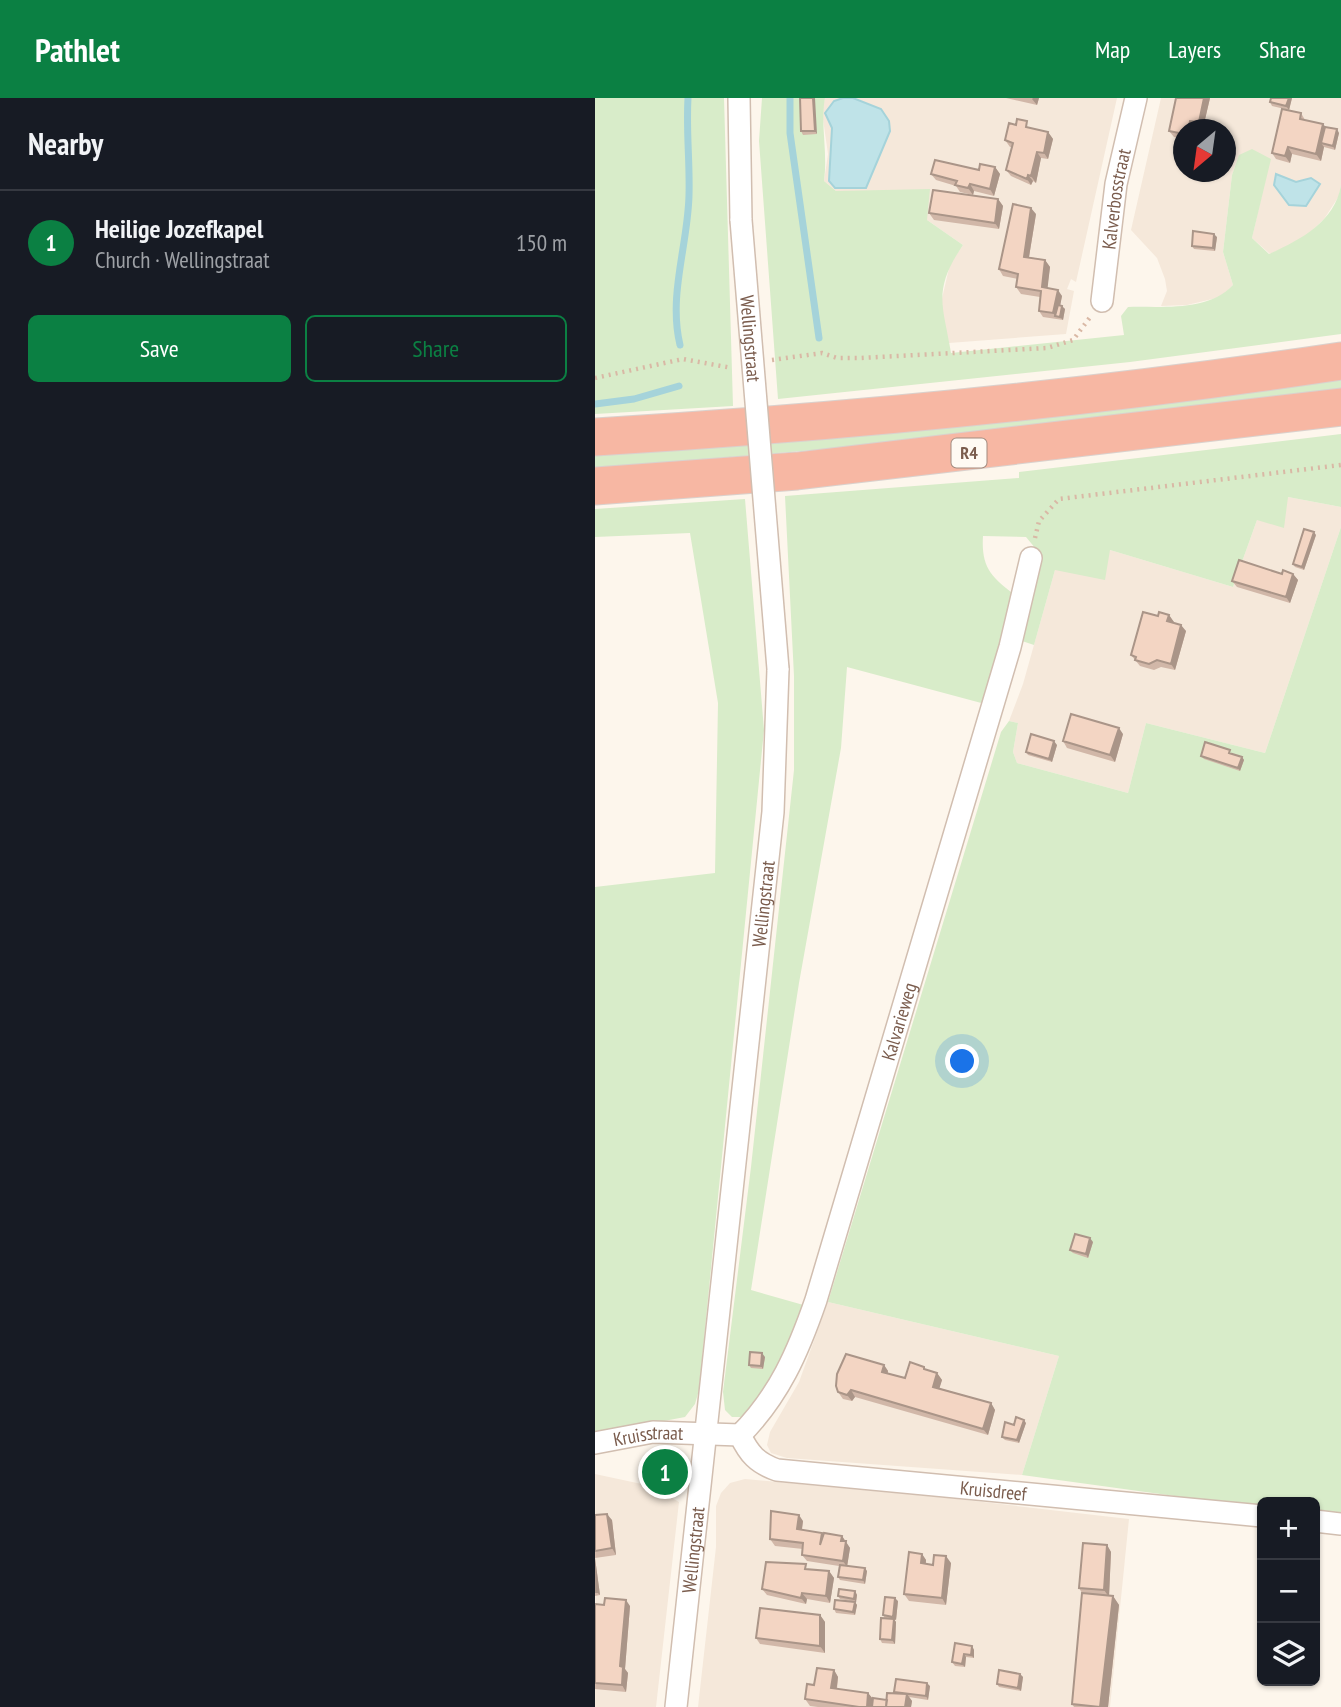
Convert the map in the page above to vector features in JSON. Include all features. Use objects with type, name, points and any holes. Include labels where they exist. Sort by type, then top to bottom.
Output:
[{"type":"highway","points":[[595,437],[798,424],[1254,374],[1341,361]]},
{"type":"highway","name":"R4","points":[[595,486],[838,467],[1341,407]]},
{"type":"street","name":"Wellingstraat","points":[[676,1707],[773,812],[778,669],[741,220],[739,98]]},
{"type":"street","name":"Kalverbosstraat","points":[[1102,301],[1116,184],[1136,98]]},
{"type":"street","name":"Kalvarieweg","points":[[740,1435],[766,1408],[781,1385],[816,1300],[1010,647],[1031,558]]},
{"type":"street","name":"Kruisstraat","points":[[595,1443],[653,1432],[704,1432]]},
{"type":"street","points":[[704,1432],[740,1435]]},
{"type":"street","name":"Kruisdreef","points":[[740,1435],[747,1451],[761,1465],[777,1470],[1257,1516]]},
{"type":"street","points":[[1320,1522],[1341,1524]]},
{"type":"path","points":[[761,362],[822,353],[837,358],[861,358],[1047,348],[1073,340],[1102,301]]},
{"type":"path","points":[[595,378],[683,359],[728,368],[739,366]]},
{"type":"path","points":[[1031,558],[1038,521],[1059,499],[1341,465]]},
{"type":"shaded area","points":[[825,98],[1117,98],[1076,282],[1071,279],[1067,289],[1074,291],[1066,334],[949,343],[940,307],[950,264],[963,245],[927,220],[867,192],[836,191],[824,181],[828,154],[822,112]]},
{"type":"shaded area","points":[[1161,98],[1341,98],[1339,196],[1324,219],[1303,239],[1270,254],[1252,238],[1270,159],[1239,156],[1236,164],[1236,119],[1173,119],[1173,182],[1231,182],[1223,252],[1233,285],[1221,297],[1187,305],[1161,306],[1167,291],[1157,258],[1131,230]]},
{"type":"shaded area","points":[[1288,497],[1341,507],[1341,527],[1265,753],[1146,723],[1128,793],[1017,763],[1013,752],[1018,723],[1009,721],[1023,684],[1055,570],[1110,550],[1233,587],[1257,520]]},
{"type":"shaded area","points":[[828,1302],[1059,1356],[1022,1475],[787,1458],[771,1453],[767,1445],[770,1432],[799,1382]]},
{"type":"shaded area","points":[[595,1474],[651,1486],[679,1502],[656,1707],[595,1707]]},
{"type":"shaded area","points":[[745,1479],[948,1498],[1129,1519],[1110,1707],[698,1707],[716,1547],[716,1506],[721,1493],[730,1483]]},
{"type":"green space","points":[[595,98],[724,98],[733,406],[595,414]]},
{"type":"green space","points":[[762,98],[825,98],[824,181],[836,191],[930,189],[927,220],[963,245],[943,286],[943,309],[951,353],[1124,335],[1121,316],[1128,307],[1184,306],[1211,300],[1223,294],[1233,285],[1223,252],[1231,182],[1236,182],[1239,155],[1252,149],[1271,159],[1252,238],[1269,254],[1304,236],[1324,219],[1332,209],[1341,185],[1341,334],[1130,362],[778,399],[759,141]]},
{"type":"green space","points":[[1341,376],[1341,391],[912,442],[595,468],[595,454]]},
{"type":"green space","points":[[1341,434],[1341,507],[1288,497],[1284,528],[1257,520],[1233,587],[1110,550],[1105,580],[1055,570],[1034,645],[1019,640],[1041,555],[1026,537],[983,536],[984,556],[989,570],[1015,595],[985,704],[847,667],[841,748],[799,983],[751,1290],[807,1306],[777,1375],[743,1417],[732,1417],[725,1410],[723,1392],[751,1167],[794,770],[794,676],[785,496],[1019,478],[1019,472]]},
{"type":"green space","points":[[745,499],[764,730],[699,1390],[695,1404],[685,1417],[595,1434],[595,887],[715,873],[718,703],[690,533],[595,537],[595,509]]},
{"type":"green space","points":[[1341,527],[1341,1516],[1320,1514],[1320,1497],[1257,1497],[1257,1507],[1022,1475],[1059,1356],[828,1302],[1001,732],[1009,721],[1018,723],[1013,752],[1017,763],[1128,793],[1146,723],[1265,753]]},
{"type":"water","points":[[853,98],[881,109],[889,121],[890,131],[866,188],[835,188],[829,181],[832,128],[825,113],[834,101]]},
{"type":"water","points":[[1276,174],[1296,182],[1311,178],[1320,184],[1306,206],[1289,205],[1274,185]]},
{"type":"building","points":[[800,98],[813,98],[815,131],[801,131]]},
{"type":"building","points":[[1176,98],[1204,98],[1200,119],[1173,119],[1173,132],[1169,131]]},
{"type":"building","points":[[1271,98],[1289,98],[1286,106],[1270,102]]},
{"type":"building","points":[[1282,109],[1301,113],[1300,119],[1323,124],[1316,154],[1288,147],[1285,156],[1272,153]]},
{"type":"building","points":[[1017,119],[1027,121],[1026,127],[1048,132],[1044,153],[1037,152],[1031,176],[1028,175],[1027,179],[1006,170],[1013,143],[1005,140],[1009,123],[1016,125]]},
{"type":"building","points":[[1325,127],[1337,129],[1333,146],[1321,143]]},
{"type":"building","points":[[935,160],[979,170],[980,164],[995,167],[990,189],[970,184],[968,188],[955,185],[957,181],[931,174]]},
{"type":"building","points":[[933,190],[998,199],[995,223],[929,213]]},
{"type":"building","points":[[1013,204],[1031,208],[1024,257],[1045,260],[1042,287],[1058,290],[1053,313],[1039,311],[1041,291],[1016,287],[1018,274],[999,269]]},
{"type":"building","points":[[1193,231],[1214,234],[1213,248],[1192,246]]},
{"type":"building","points":[[1058,305],[1062,306],[1060,317],[1055,316]]},
{"type":"building","points":[[1304,529],[1314,532],[1302,567],[1293,564]]},
{"type":"building","points":[[1239,560],[1282,574],[1283,570],[1293,574],[1286,597],[1232,581]]},
{"type":"building","points":[[1143,612],[1158,616],[1159,612],[1169,615],[1167,621],[1181,625],[1171,664],[1157,660],[1149,664],[1135,660],[1136,657],[1131,655]]},
{"type":"building","points":[[1071,714],[1119,728],[1110,755],[1063,741]]},
{"type":"building","points":[[1031,734],[1054,741],[1049,759],[1026,752]]},
{"type":"building","points":[[1205,742],[1242,757],[1238,768],[1201,756]]},
{"type":"building","points":[[1075,1234],[1090,1238],[1086,1254],[1070,1250]]},
{"type":"building","points":[[750,1352],[762,1353],[761,1366],[749,1365]]},
{"type":"building","points":[[846,1354],[884,1365],[882,1372],[905,1378],[910,1362],[937,1373],[933,1387],[991,1403],[983,1429],[851,1390],[847,1395],[838,1392],[837,1374]]},
{"type":"building","points":[[1016,1417],[1024,1420],[1017,1440],[1002,1437],[1005,1422],[1014,1425]]},
{"type":"building","points":[[661,1462],[669,1467],[663,1476],[656,1471]]},
{"type":"building","points":[[771,1511],[799,1515],[797,1529],[822,1533],[820,1545],[824,1533],[842,1536],[841,1541],[846,1541],[843,1561],[802,1555],[803,1543],[770,1539]]},
{"type":"building","points":[[607,1514],[612,1548],[595,1551],[595,1515]]},
{"type":"building","points":[[1083,1543],[1107,1545],[1104,1590],[1079,1588]]},
{"type":"building","points":[[909,1552],[922,1554],[921,1563],[933,1565],[934,1555],[946,1556],[942,1598],[904,1594]]},
{"type":"building","points":[[766,1562],[806,1564],[805,1569],[829,1571],[826,1596],[802,1593],[801,1598],[762,1589]]},
{"type":"building","points":[[840,1565],[865,1568],[863,1580],[838,1577]]},
{"type":"building","points":[[839,1589],[855,1591],[854,1599],[838,1596]]},
{"type":"building","points":[[1082,1593],[1113,1596],[1100,1707],[1072,1704]]},
{"type":"building","points":[[885,1597],[895,1598],[893,1617],[883,1615]]},
{"type":"building","points":[[605,1598],[626,1600],[620,1666],[623,1667],[622,1685],[595,1683],[595,1604],[604,1605]]},
{"type":"building","points":[[835,1600],[855,1602],[853,1612],[834,1609]]},
{"type":"building","points":[[760,1608],[820,1615],[820,1646],[756,1638]]},
{"type":"building","points":[[881,1618],[894,1619],[892,1640],[880,1639]]},
{"type":"building","points":[[955,1643],[972,1646],[971,1655],[964,1654],[962,1664],[952,1662]]},
{"type":"building","points":[[817,1668],[834,1670],[831,1688],[868,1693],[867,1707],[805,1699],[807,1684],[814,1685]]},
{"type":"building","points":[[999,1670],[1020,1674],[1018,1688],[997,1684]]},
{"type":"building","points":[[896,1679],[927,1683],[926,1696],[894,1692]]},
{"type":"building","points":[[887,1693],[907,1694],[905,1707],[886,1707]]},
{"type":"building","points":[[873,1698],[887,1700],[886,1707],[872,1707]]},
{"type":"waterway","points":[[680,345],[676,308],[688,214],[688,98]]},
{"type":"waterway","points":[[790,98],[790,133],[819,338]]},
{"type":"waterway","points":[[595,404],[634,399],[679,386]]},
{"type":"place","name":"Heilige Jozefkapel","points":[[665,1472]]}]
